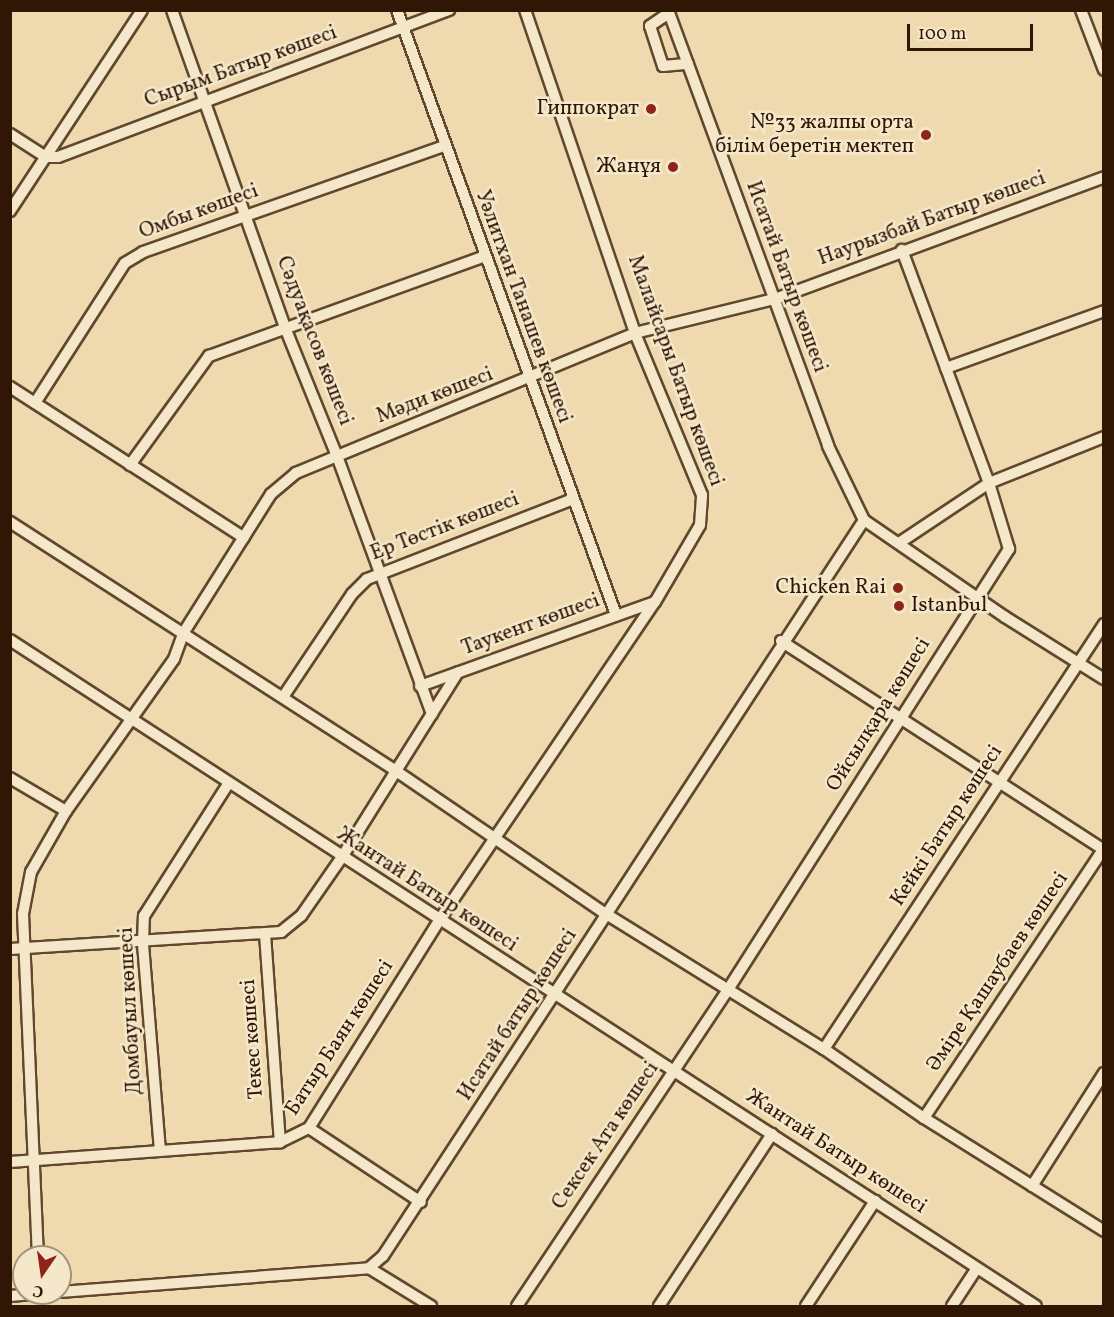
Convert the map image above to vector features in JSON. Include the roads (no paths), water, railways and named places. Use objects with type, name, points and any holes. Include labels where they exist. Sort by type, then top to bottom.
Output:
[{"type":"street","points":[[10,211],[142,10]]},
{"type":"street","name":"Сәдуақасов көшесі","points":[[172,10],[286,330],[337,456],[432,714]]},
{"type":"street","name":"Уәлитхан Танашев көшесі","points":[[397,10],[483,256],[616,615]]},
{"type":"street","name":"Сырым Батыр көшесі","points":[[46,156],[58,158],[204,100],[404,29],[449,10]]},
{"type":"street","name":"Малайсары Батыр көшесі","points":[[494,841],[655,602],[700,525],[703,505],[635,333],[525,10]]},
{"type":"street","points":[[1081,10],[1100,47],[1104,70]]},
{"type":"street","points":[[669,12],[650,26],[663,66],[688,64]]},
{"type":"street","name":"Исатай Батыр көшесі","points":[[669,12],[828,446],[864,520]]},
{"type":"street","points":[[10,134],[46,156]]},
{"type":"street","name":"Омбы көшесі","points":[[35,403],[125,263],[143,252],[444,146]]},
{"type":"street","name":"Наурызбай Батыр көшесі","points":[[775,299],[1104,177]]},
{"type":"street","name":"Ойсылқара көшесі","points":[[729,988],[899,718],[1009,549],[989,483],[902,250]]},
{"type":"street","points":[[130,465],[208,356],[286,330],[483,256]]},
{"type":"street","name":"Мәди көшесі","points":[[66,811],[174,659],[184,632],[271,494],[296,473],[528,380],[635,333],[775,299]]},
{"type":"street","points":[[946,368],[1104,311]]},
{"type":"street","points":[[10,387],[244,538]]},
{"type":"street","points":[[899,543],[989,483],[1103,439]]},
{"type":"street","name":"Ер Төстік көшесі","points":[[283,697],[352,594],[367,579],[380,572],[573,499]]},
{"type":"street","points":[[864,520],[977,598],[1104,679]]},
{"type":"street","name":"Исатай батыр көшесі","points":[[369,1268],[394,1245],[782,641],[864,520]]},
{"type":"street","points":[[10,522],[184,632],[396,771],[494,841],[606,914],[729,988],[824,1049],[924,1118],[1104,1231]]},
{"type":"street","name":"Таукент көшесі","points":[[420,686],[655,602]]},
{"type":"street","name":"Кейкі Батыр көшесі","points":[[824,1049],[1104,624]]},
{"type":"street","name":"Жантай Батыр көшесі","points":[[10,640],[132,718],[228,784],[440,919],[554,996],[674,1070],[1036,1306]]},
{"type":"street","points":[[782,641],[1103,849]]},
{"type":"street","points":[[10,949],[281,932],[301,916],[342,857],[458,672]]},
{"type":"street","points":[[10,778],[66,811],[27,886],[25,948],[32,1162],[37,1245]]},
{"type":"street","name":"Домбауыл көшесі","points":[[160,1151],[142,942],[144,916],[228,784]]},
{"type":"street","name":"Батыр Баян көшесі","points":[[10,1162],[280,1142],[309,1128],[440,919],[494,841]]},
{"type":"street","name":"Әміре Қашаубаев көшесі","points":[[924,1118],[1103,849]]},
{"type":"street","name":"Текес көшесі","points":[[265,934],[280,1142]]},
{"type":"street","name":"Сексек Ата көшесі","points":[[517,1306],[729,988]]},
{"type":"street","points":[[1032,1186],[1104,1073]]},
{"type":"street","points":[[309,1128],[422,1202]]},
{"type":"street","points":[[658,1306],[772,1134]]},
{"type":"street","points":[[806,1306],[875,1201]]},
{"type":"street","points":[[72,1291],[369,1268],[431,1306]]},
{"type":"street","points":[[952,1306],[977,1268]]},
{"type":"place","name":"Гиппократ","points":[[651,109]]},
{"type":"place","name":"№33 жалпы орта білім беретін мектеп","points":[[926,135]]},
{"type":"place","name":"Жанұя","points":[[673,167]]},
{"type":"place","name":"Chicken Rai","points":[[898,588]]},
{"type":"place","name":"Istanbul","points":[[899,606]]}]
